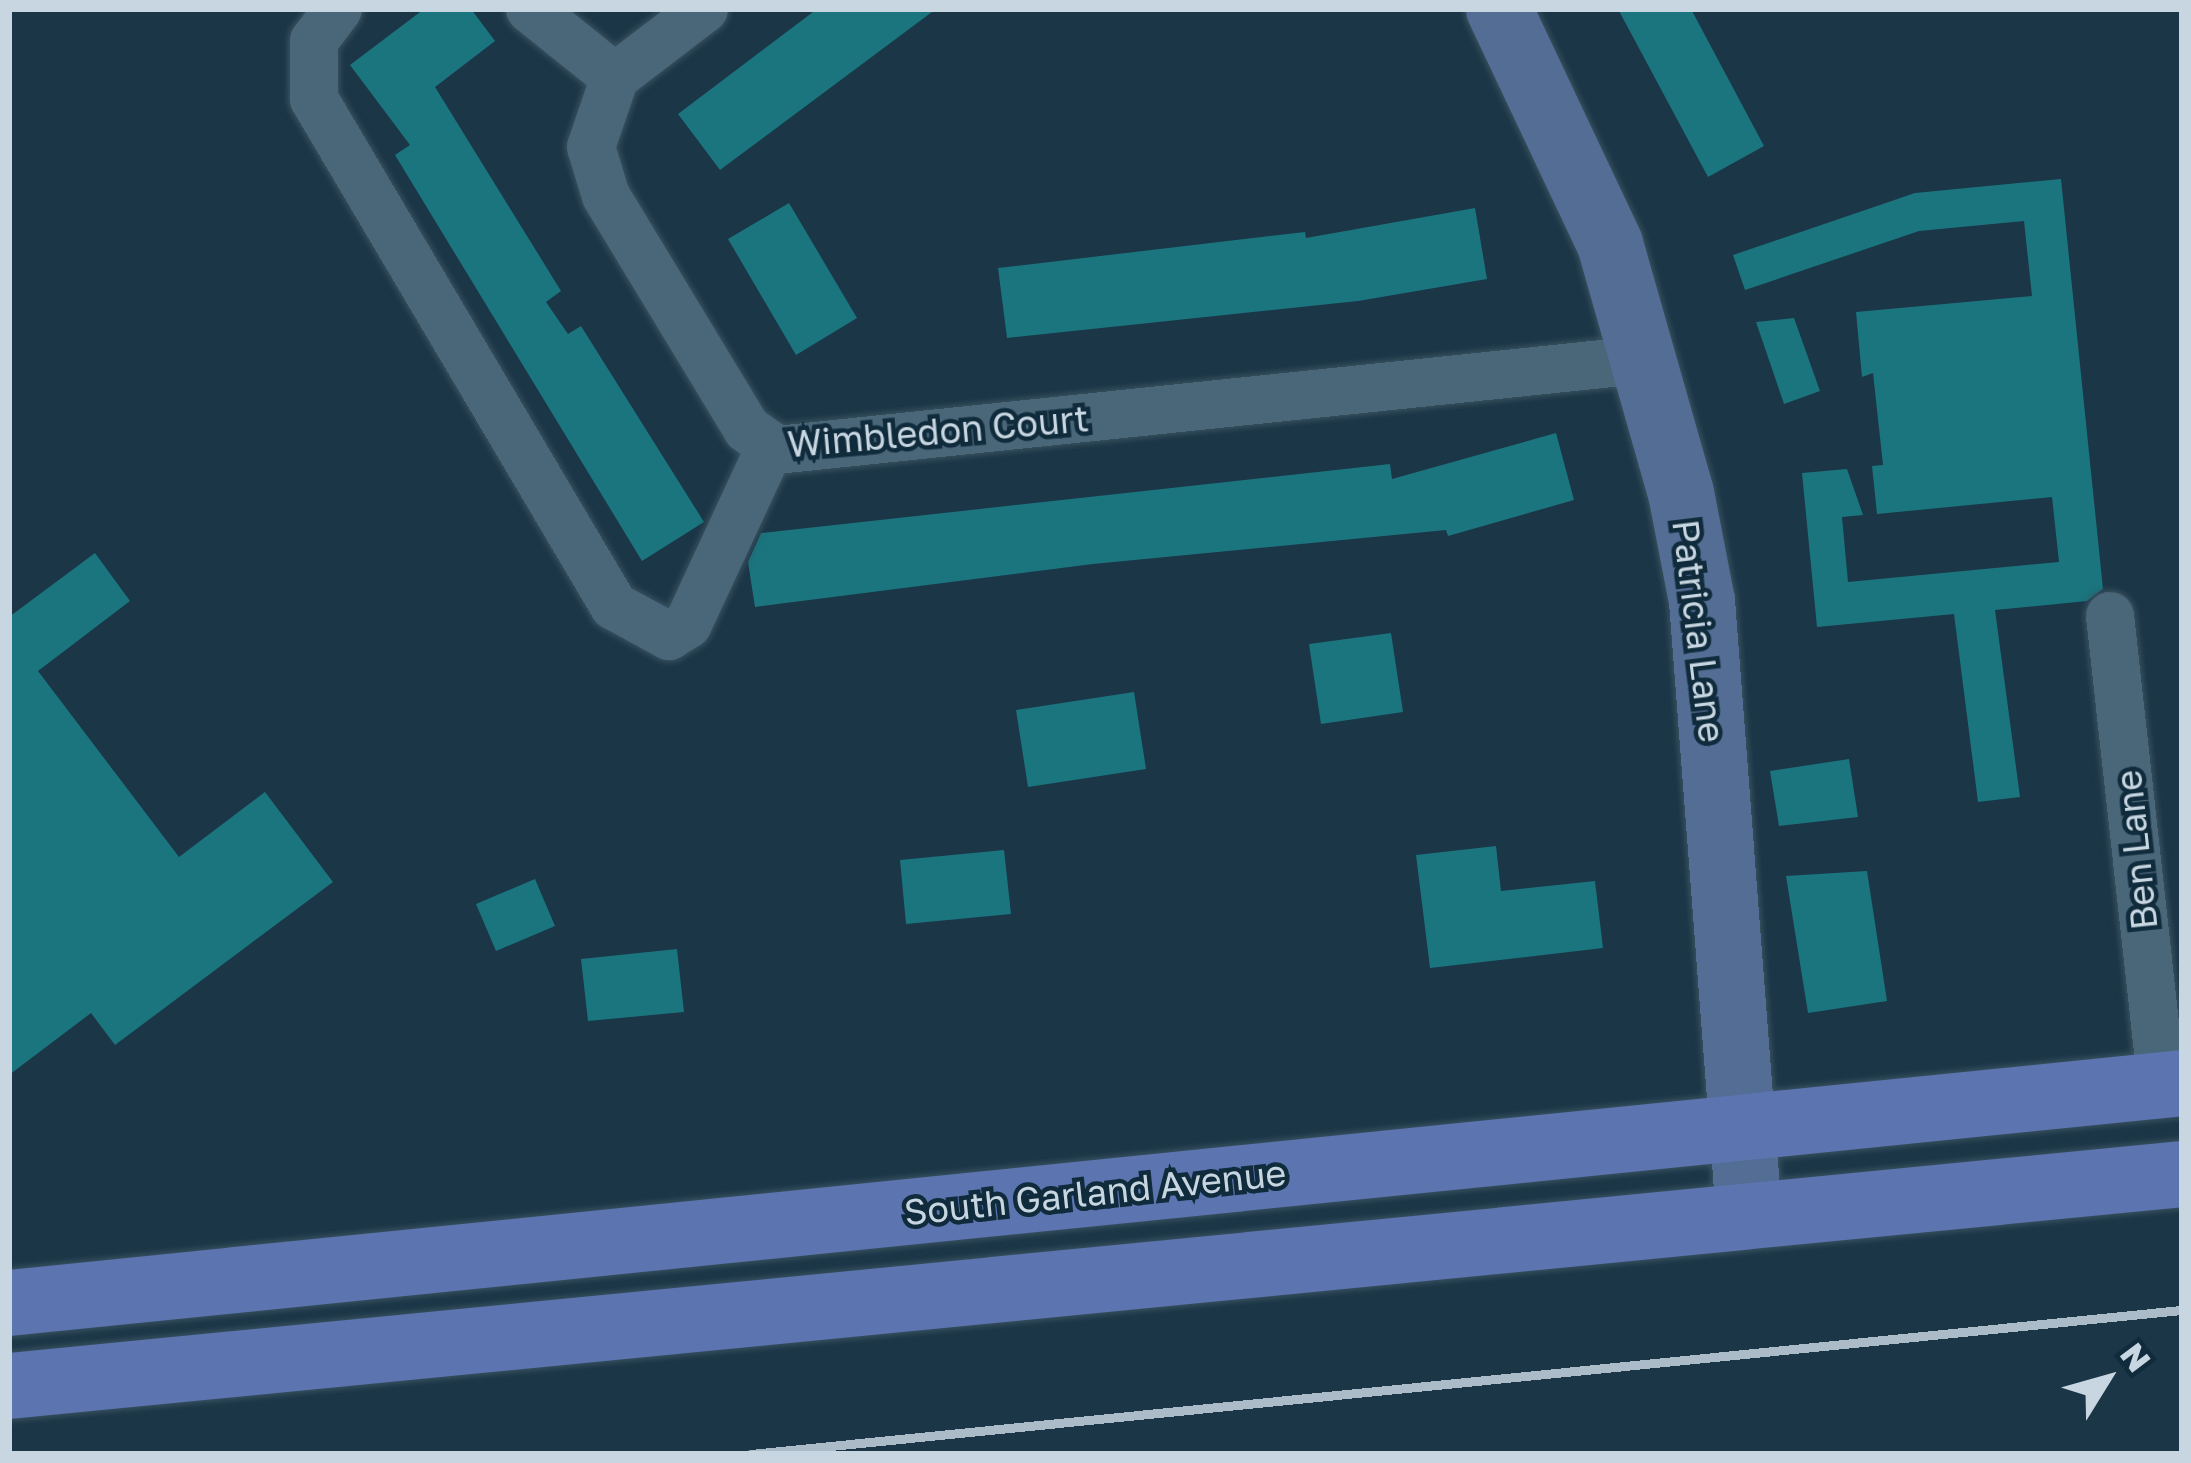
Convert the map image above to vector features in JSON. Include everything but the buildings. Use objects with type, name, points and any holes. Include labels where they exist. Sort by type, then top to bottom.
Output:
[{"type":"main road","name":"South Garland Avenue","points":[[9,1303],[2172,1084]]},
{"type":"main road","points":[[9,1386],[2182,1174]]},
{"type":"street","points":[[338,9],[314,41],[314,99],[614,606],[669,636],[688,624],[771,446]]},
{"type":"street","points":[[530,9],[615,76],[704,9]]},
{"type":"street","name":"Patricia Lane","points":[[1499,9],[1610,244],[1702,601],[1749,1215]]},
{"type":"street","name":"Wimbledon Court","points":[[615,76],[591,147],[606,196],[748,429],[771,446],[1641,360]]},
{"type":"street","name":"Ben Lane","points":[[2110,616],[2172,1084]]},
{"type":"railway","points":[[751,1454],[2182,1310]]}]
